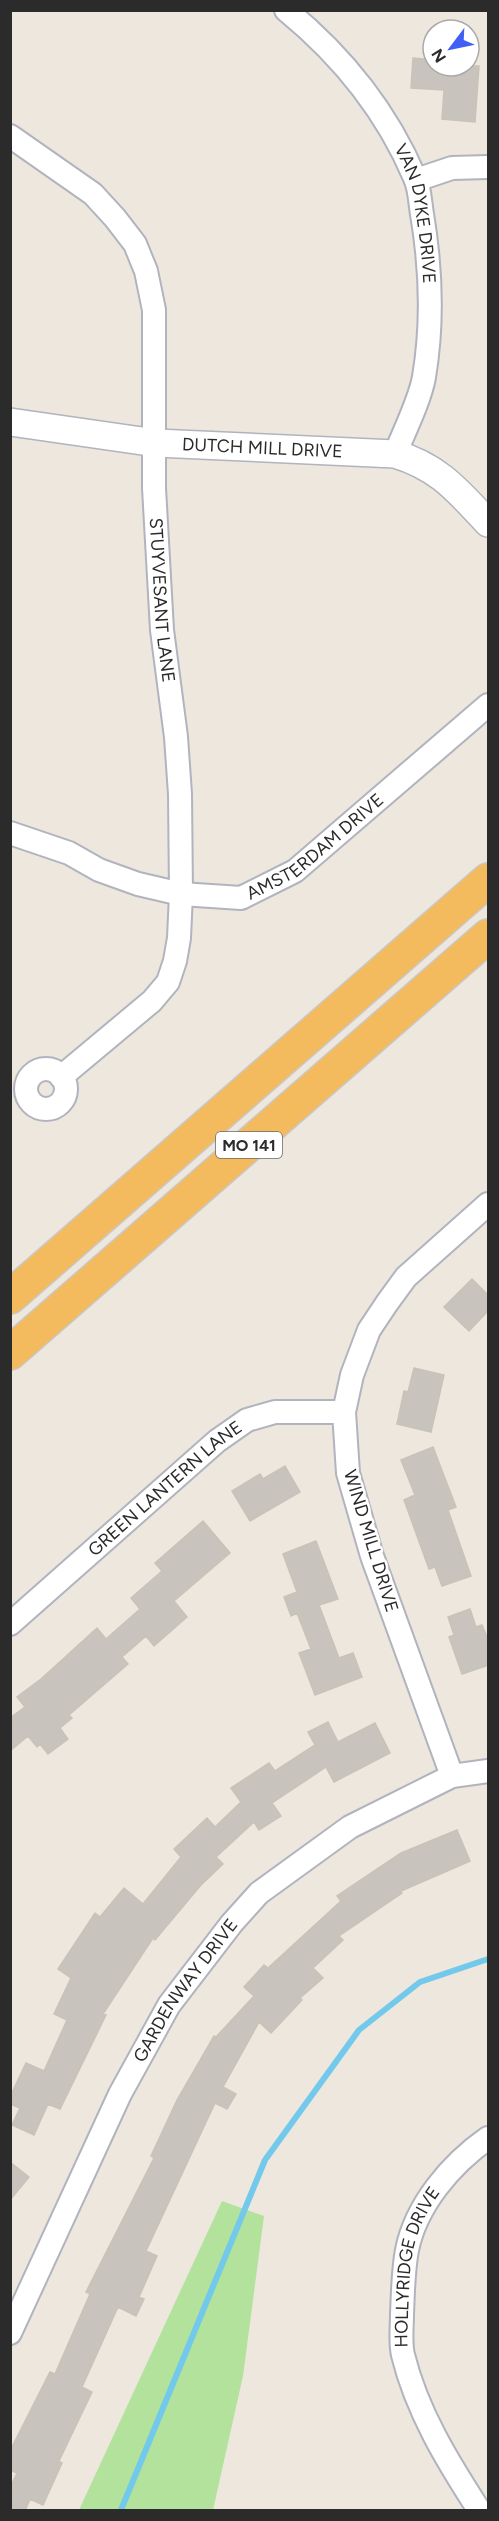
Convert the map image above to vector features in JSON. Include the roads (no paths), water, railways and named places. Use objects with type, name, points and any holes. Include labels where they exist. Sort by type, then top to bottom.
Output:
[{"type":"highway","name":"MO 141","points":[[10,1297],[489,880]]},
{"type":"highway","name":"MO 141","points":[[10,1353],[489,936]]},
{"type":"street","name":"VAN DYKE DRIVE","points":[[286,10],[318,37],[349,70],[372,101],[416,180],[431,283],[429,320],[424,380],[395,454]]},
{"type":"street","name":"STUYVESANT LANE","points":[[10,136],[93,194],[135,244],[146,271],[154,310],[156,443],[154,488],[162,630],[176,737],[180,794],[181,894],[176,961],[168,982],[135,1017],[61,1077]]},
{"type":"street","points":[[416,180],[452,168],[489,166]]},
{"type":"street","name":"DUTCH MILL DRIVE","points":[[10,422],[156,443],[395,454],[433,469],[451,483],[489,523]]},
{"type":"street","name":"AMSTERDAM DRIVE","points":[[10,833],[69,853],[99,870],[138,884],[181,894],[241,898],[295,871],[489,705]]},
{"type":"street","name":"WIND MILL DRIVE","points":[[452,1776],[369,1545],[348,1473],[344,1412],[352,1375],[369,1330],[387,1303],[406,1277],[489,1204]]},
{"type":"street","name":"GREEN LANTERN LANE","points":[[10,1624],[217,1441],[247,1420],[275,1412],[344,1412]]},
{"type":"street","name":"GARDENWAY DRIVE","points":[[10,2333],[19,2290],[120,2094],[169,2005],[232,1923],[259,1893],[350,1827],[452,1776],[489,1771]]},
{"type":"street","name":"HOLLYRIDGE DRIVE","points":[[479,2511],[452,2469],[420,2406],[402,2353],[403,2293],[407,2249],[416,2225],[434,2190],[454,2166],[489,2138]]},
{"type":"waterway","points":[[121,2510],[265,2160],[359,2030],[420,1982],[488,1959]]}]
